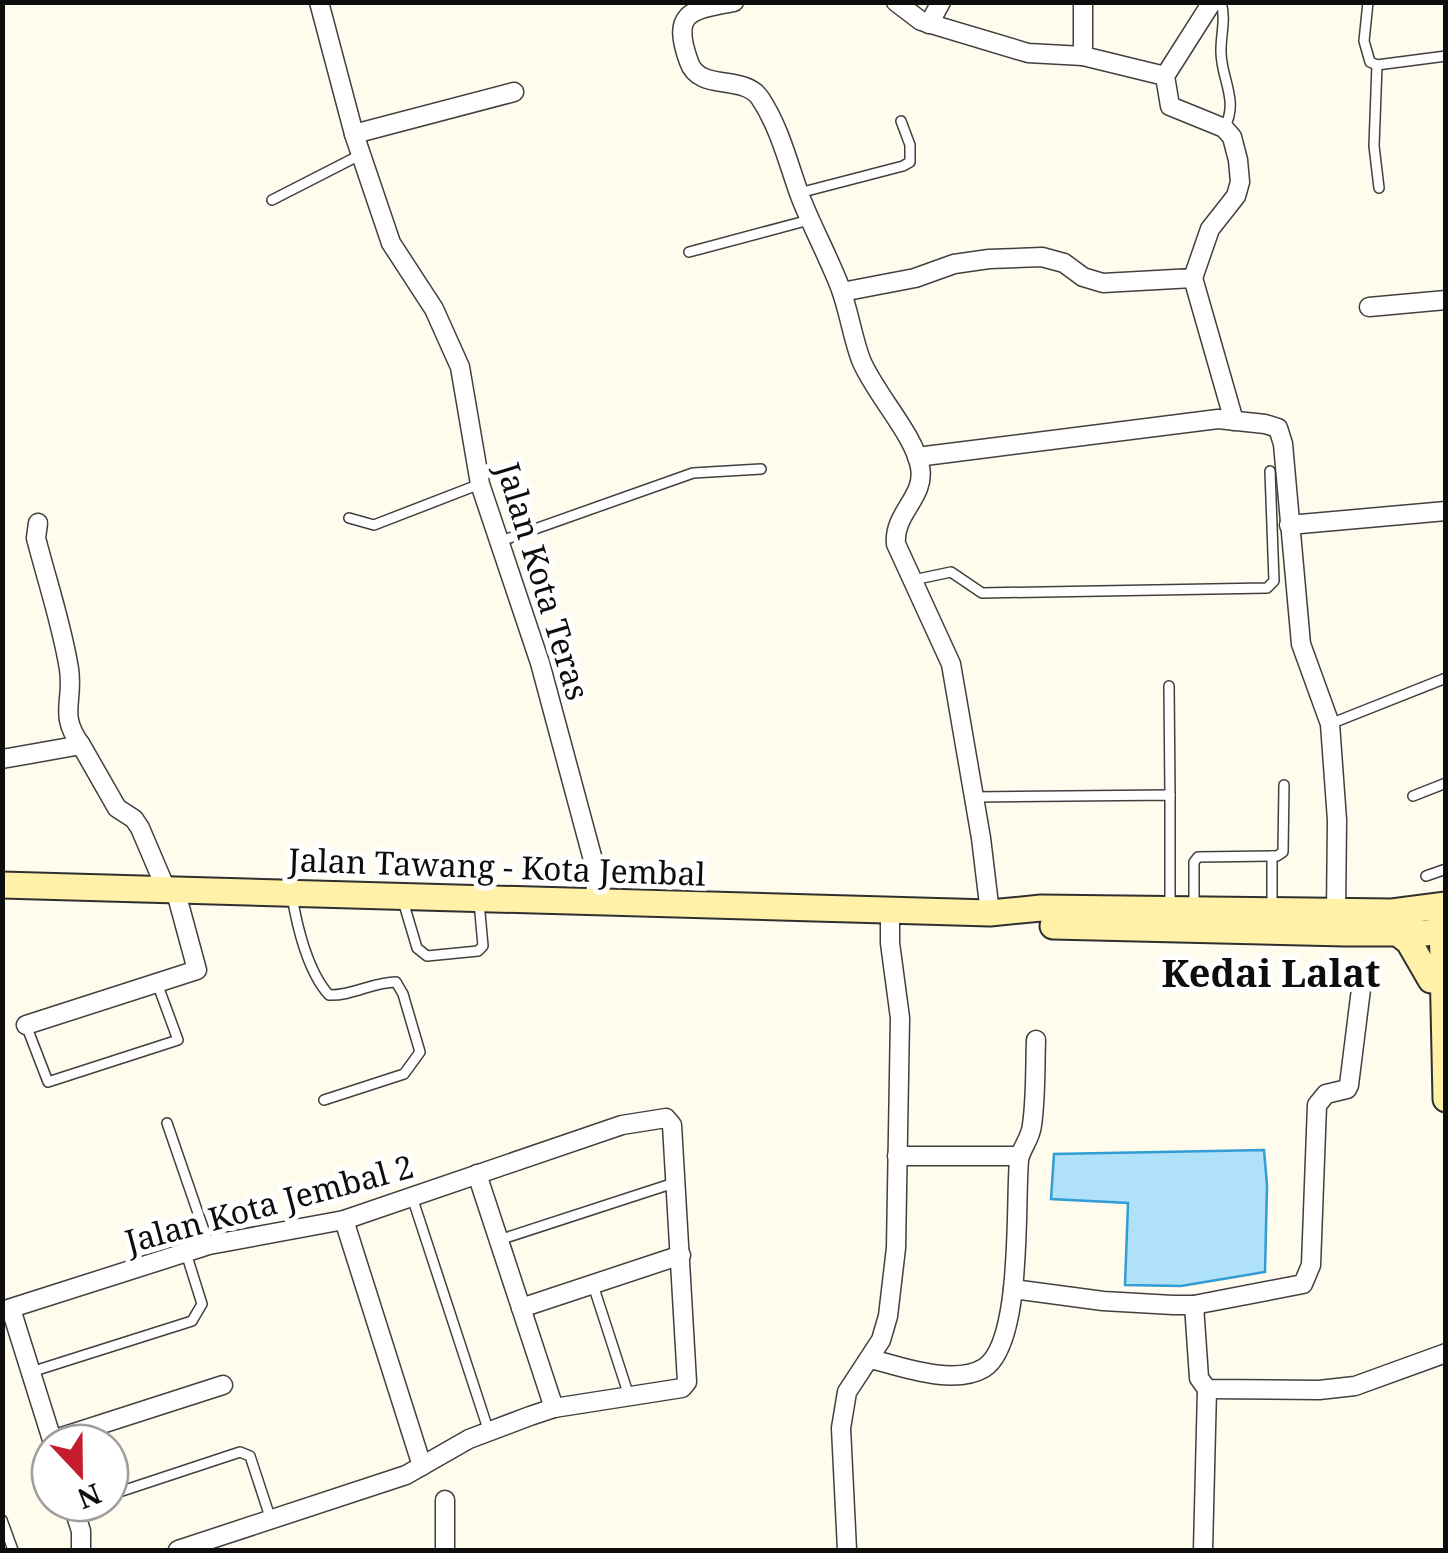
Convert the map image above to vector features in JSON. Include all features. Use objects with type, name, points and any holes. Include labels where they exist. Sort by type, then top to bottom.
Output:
[{"type":"main road","name":"Jalan Tawang - Kota Jembal","points":[[2,885],[990,913],[1041,908],[1336,912],[1437,919]]},
{"type":"main road","name":"Jalan Tawang - Kota Jembal","points":[[990,913],[1042,926],[1399,934],[1437,919]]},
{"type":"main road","points":[[1437,919],[1446,1099]]},
{"type":"main road","points":[[1399,934],[1442,979]]},
{"type":"street","name":"Jalan Kota Teras","points":[[319,2],[360,155],[391,243],[434,310],[460,367],[480,484],[540,663],[593,860],[597,900]]},
{"type":"street","points":[[734,2],[698,9],[684,18],[681,26],[688,62],[704,78],[751,88],[758,95],[785,147],[799,193],[842,292],[862,362],[917,457],[920,483],[895,531],[911,580],[951,664],[990,913]]},
{"type":"street","points":[[896,2],[929,24],[1028,53],[1082,56],[1166,76]]},
{"type":"street","points":[[929,24],[941,2]]},
{"type":"street","points":[[1082,56],[1083,2]]},
{"type":"street","points":[[1212,2],[1166,76],[1170,106],[1224,128],[1232,137],[1240,182],[1231,204],[1210,228],[1193,278],[1234,420]]},
{"type":"street","points":[[354,134],[514,92]]},
{"type":"street","points":[[842,292],[988,259],[1042,257],[1064,263],[1083,278],[1103,282],[1193,278]]},
{"type":"street","points":[[1369,307],[1446,300]]},
{"type":"street","points":[[917,457],[1218,419],[1278,428],[1283,444],[1289,525],[1282,545],[1301,644],[1330,724],[1336,912]]},
{"type":"street","points":[[1289,525],[1446,511]]},
{"type":"street","points":[[26,1025],[196,970],[170,889],[140,828],[134,819],[116,808],[68,724],[70,672],[36,538],[38,523]]},
{"type":"street","points":[[2,759],[81,745]]},
{"type":"street","points":[[847,1550],[842,1428],[846,1392],[882,1340],[896,1248],[900,1018],[890,943],[890,910]]},
{"type":"street","points":[[1012,1289],[1103,1301],[1194,1305],[1302,1284],[1308,1277],[1317,1105],[1326,1094],[1348,1085],[1362,981]]},
{"type":"street","points":[[871,1359],[945,1374],[966,1374],[980,1371],[1000,1351],[1012,1289],[1020,1156],[1032,1128],[1036,1040]]},
{"type":"street","name":"Jalan Kota Jembal 2","points":[[7,1310],[209,1245],[344,1220],[622,1125],[666,1118],[674,1134],[677,1182]]},
{"type":"street","points":[[898,1156],[1020,1156]]},
{"type":"street","points":[[477,1174],[554,1408]]},
{"type":"street","points":[[178,1550],[406,1475],[489,1432],[554,1408],[682,1388],[687,1382],[677,1182]]},
{"type":"street","points":[[344,1220],[422,1466]]},
{"type":"street","points":[[521,1308],[681,1255]]},
{"type":"street","points":[[1194,1305],[1198,1373],[1207,1389],[1319,1390],[1355,1386],[1446,1354]]},
{"type":"street","points":[[7,1310],[47,1423]]},
{"type":"street","points":[[108,1423],[223,1385]]},
{"type":"street","points":[[1203,1550],[1207,1389]]},
{"type":"street","points":[[445,1500],[445,1550]]},
{"type":"street","points":[[80,1523],[81,1550]]},
{"type":"lane","points":[[1221,2],[1224,20],[1220,51],[1230,97],[1229,120],[1224,128]]},
{"type":"lane","points":[[1368,2],[1366,54],[1370,62],[1377,65],[1446,56]]},
{"type":"lane","points":[[1377,65],[1374,146],[1380,188]]},
{"type":"lane","points":[[799,193],[910,162],[910,144],[902,121]]},
{"type":"lane","points":[[272,200],[360,155]]},
{"type":"lane","points":[[689,252],[810,220]]},
{"type":"lane","points":[[498,542],[693,473],[761,469]]},
{"type":"lane","points":[[911,580],[951,572],[982,593],[1267,588],[1274,581],[1282,545],[1270,471]]},
{"type":"lane","points":[[349,518],[374,525],[480,484]]},
{"type":"lane","points":[[1330,724],[1446,678]]},
{"type":"lane","points":[[1169,686],[1170,796],[1182,910]]},
{"type":"lane","points":[[1413,796],[1446,783]]},
{"type":"lane","points":[[1182,910],[1198,856],[1280,855],[1284,849],[1284,784]]},
{"type":"lane","points":[[974,797],[1170,796]]},
{"type":"lane","points":[[1272,856],[1272,912]]},
{"type":"lane","points":[[1426,876],[1446,869]]},
{"type":"lane","points":[[292,894],[304,943],[322,987],[329,995],[339,995],[382,982],[396,982],[420,1052],[404,1074],[324,1100]]},
{"type":"lane","points":[[401,897],[416,948],[427,956],[478,951],[482,946],[479,899]]},
{"type":"lane","points":[[26,1025],[48,1082],[178,1040],[157,983]]},
{"type":"lane","points":[[166,1123],[209,1245]]},
{"type":"lane","points":[[499,1240],[677,1182]]},
{"type":"lane","points":[[412,1196],[489,1432]]},
{"type":"lane","points":[[31,1372],[192,1321],[202,1304],[186,1253]]},
{"type":"lane","points":[[592,1284],[628,1396]]},
{"type":"lane","points":[[130,1488],[240,1452],[250,1456],[270,1520]]},
{"type":"lane","points":[[2,1520],[13,1550]]},
{"type":"water","points":[[1264,1150],[1265,1272],[1181,1286],[1125,1285],[1128,1203],[1051,1199],[1054,1154]]},
{"type":"district","name":"Kedai Lalat","points":[[1271,972]]}]
